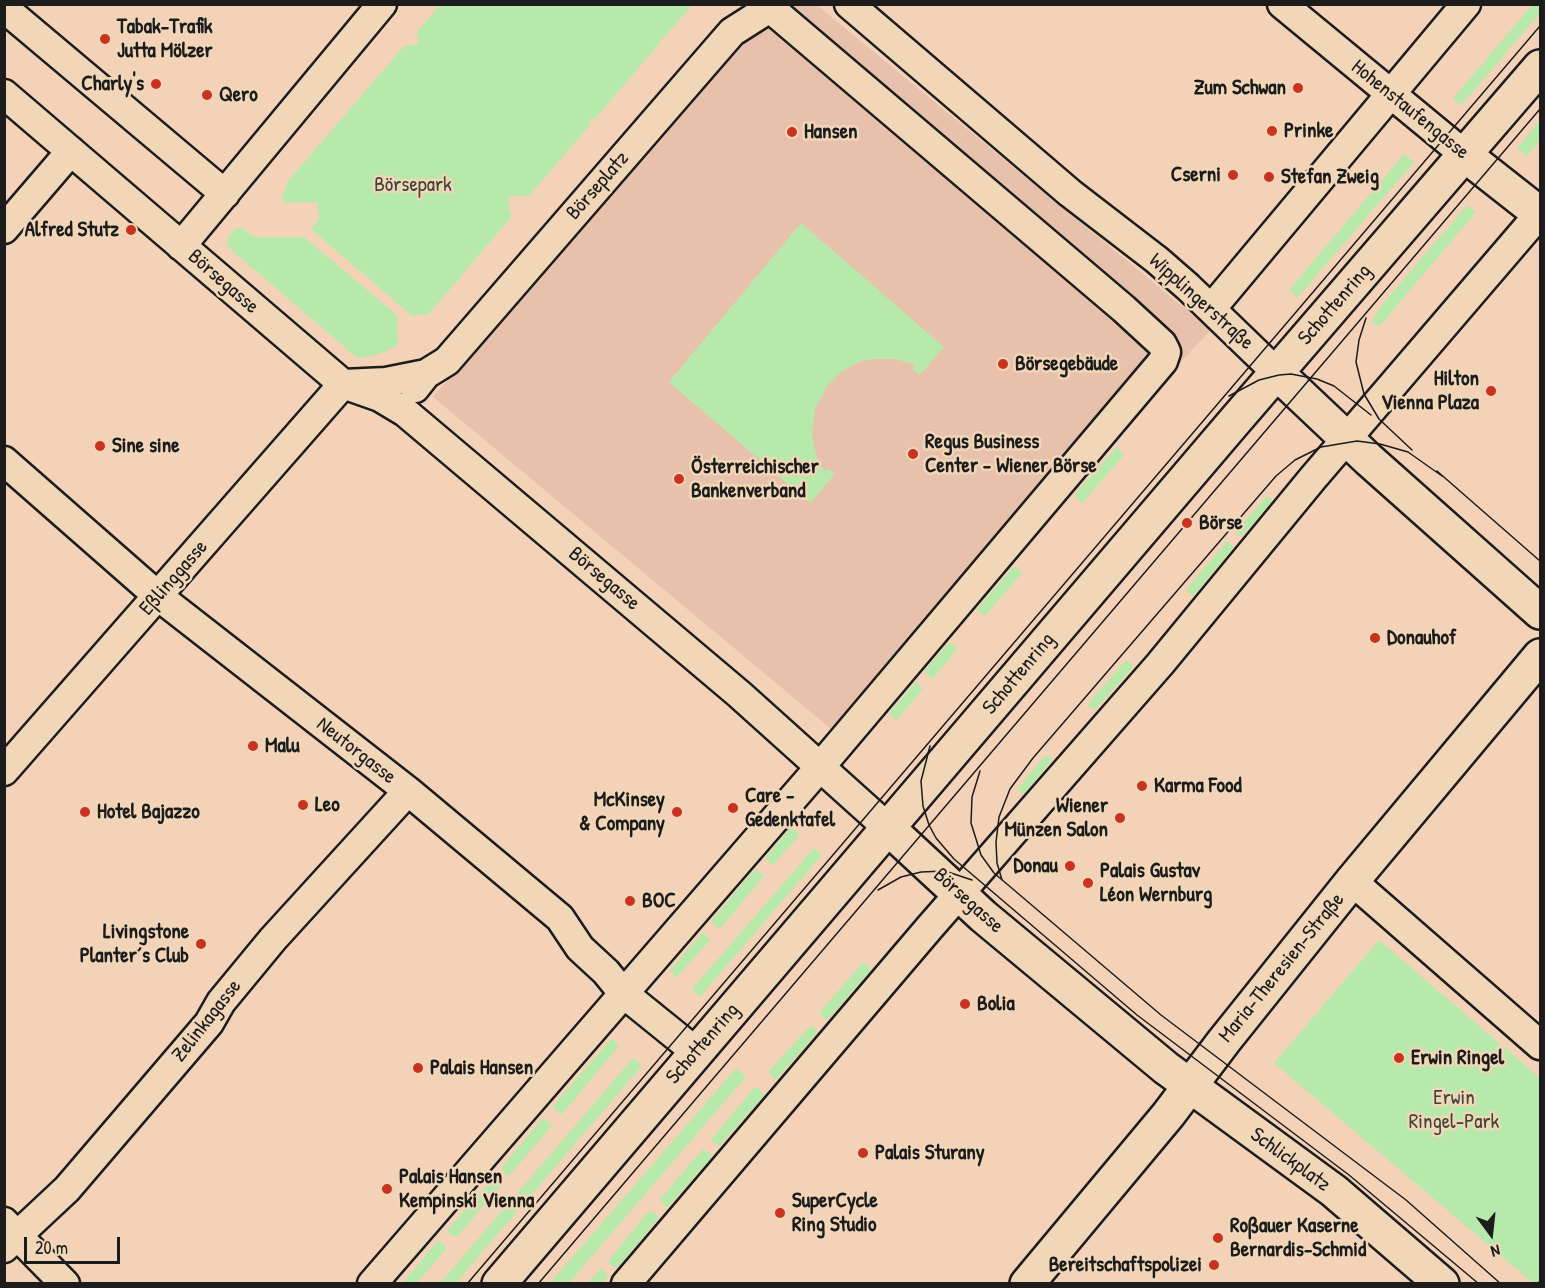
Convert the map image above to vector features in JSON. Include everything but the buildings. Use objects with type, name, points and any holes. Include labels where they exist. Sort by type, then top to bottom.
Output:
[{"type":"main road","name":"Schottenring","points":[[499,1284],[1540,67]]},
{"type":"main road","name":"Hohenstaufengasse","points":[[1465,155],[1540,213]]},
{"type":"main road","name":"Wipplingerstraße","points":[[1277,373],[1540,612]]},
{"type":"main road","name":"Maria-Theresien-Straße","points":[[1027,1284],[1168,1115],[1352,881],[1540,656]]},
{"type":"main road","name":"Börsegasse","points":[[888,828],[959,894],[1189,1086]]},
{"type":"main road","name":"Schlickplatz","points":[[1189,1086],[1334,1191],[1442,1284]]},
{"type":"street","points":[[181,246],[382,4]]},
{"type":"street","name":"Wipplingerstraße","points":[[849,4],[1070,193],[1157,260],[1277,373]]},
{"type":"street","name":"Hohenstaufengasse","points":[[1281,4],[1465,155]]},
{"type":"street","points":[[1211,309],[1466,4]]},
{"type":"street","points":[[372,1284],[820,767],[1163,361],[1166,352],[1162,344],[1124,309],[773,6]]},
{"type":"street","name":"Börseplatz","points":[[343,384],[386,381],[426,374],[447,361],[732,32],[773,6]]},
{"type":"street","points":[[4,8],[225,194]]},
{"type":"street","name":"Börsegasse","points":[[4,94],[343,384],[380,398],[405,412],[739,694],[888,828]]},
{"type":"street","points":[[4,229],[71,151]]},
{"type":"street","points":[[626,1284],[959,894],[1160,664],[1347,438],[1540,213]]},
{"type":"street","name":"Börseplatz","points":[[405,412],[412,393],[426,374]]},
{"type":"street","name":"Eßlinggasse","points":[[4,771],[343,384]]},
{"type":"street","name":"Neutorgasse","points":[[4,461],[158,596],[408,791],[560,918],[580,948],[606,972],[622,993],[696,1052]]},
{"type":"street","name":"Zelinkagasse","points":[[8,1235],[67,1190],[209,1023],[220,1002],[273,939],[408,791]]},
{"type":"street","points":[[1352,881],[1540,1045]]},
{"type":"street","points":[[8,1235],[65,1284]]},
{"type":"shaded area","points":[[773,5],[817,5],[1211,330],[831,729],[433,397]]},
{"type":"green space","points":[[1533,4],[1540,5],[1540,13],[1461,106],[1453,98]]},
{"type":"green space","name":"Börsepark","points":[[440,5],[692,5],[595,119],[589,120],[590,125],[529,196],[509,196],[509,212],[512,216],[429,314],[412,316],[311,229],[319,219],[317,202],[284,203],[282,196],[288,181],[404,46],[419,44],[417,32]]},
{"type":"green space","points":[[1540,120],[1540,140],[1527,156],[1517,148]]},
{"type":"green space","points":[[1404,154],[1414,162],[1298,297],[1289,290]]},
{"type":"green space","points":[[1467,205],[1476,212],[1379,327],[1371,321],[1387,299]]},
{"type":"green space","points":[[801,223],[944,347],[920,375],[912,368],[915,365],[910,363],[895,359],[874,359],[862,361],[843,370],[828,385],[815,408],[812,435],[816,455],[822,467],[825,471],[828,469],[835,474],[810,503],[669,382]]},
{"type":"green space","points":[[242,228],[255,237],[304,237],[397,315],[398,345],[380,354],[359,358],[355,356],[228,247],[228,237],[235,229]]},
{"type":"green space","points":[[1117,447],[1124,455],[1082,503],[1075,497],[1075,494]]},
{"type":"green space","points":[[1267,496],[1273,501],[1241,537],[1235,532]]},
{"type":"green space","points":[[1227,541],[1234,547],[1193,596],[1186,590]]},
{"type":"green space","points":[[1014,566],[1022,573],[985,616],[977,609]]},
{"type":"green space","points":[[949,642],[957,650],[932,679],[924,671]]},
{"type":"green space","points":[[1126,660],[1132,664],[1132,668],[1096,709],[1088,706],[1088,704]]},
{"type":"green space","points":[[916,682],[923,688],[922,690],[896,721],[889,713]]},
{"type":"green space","points":[[1047,755],[1052,757],[1051,761],[1024,794],[1019,791],[1018,789]]},
{"type":"green space","points":[[792,828],[799,836],[773,865],[766,860],[766,857]]},
{"type":"green space","points":[[814,848],[822,854],[821,856],[700,997],[692,989]]},
{"type":"green space","points":[[754,870],[757,870],[763,877],[722,927],[718,928],[712,920]]},
{"type":"green space","points":[[703,932],[710,940],[676,978],[670,970]]},
{"type":"green space","name":"Erwin Ringel-Park","points":[[1379,940],[1540,1078],[1540,1283],[1533,1283],[1274,1063]]},
{"type":"green space","points":[[863,962],[871,970],[827,1020],[820,1012]]},
{"type":"green space","points":[[811,1025],[818,1031],[817,1033],[776,1080],[768,1072]]},
{"type":"green space","points":[[612,1038],[619,1046],[560,1114],[553,1106]]},
{"type":"green space","points":[[633,1058],[642,1066],[456,1283],[440,1283]]},
{"type":"green space","points":[[736,1068],[745,1076],[744,1079],[569,1283],[550,1283]]},
{"type":"green space","points":[[757,1087],[765,1095],[719,1146],[712,1141],[712,1138]]},
{"type":"green space","points":[[542,1119],[551,1124],[551,1127],[510,1175],[507,1175],[501,1168]]},
{"type":"green space","points":[[703,1149],[712,1157],[666,1207],[660,1199]]},
{"type":"green space","points":[[493,1178],[500,1184],[500,1187],[457,1237],[447,1231],[448,1229]]},
{"type":"green space","points":[[652,1211],[658,1219],[615,1268],[609,1260],[648,1212]]},
{"type":"green space","points":[[440,1241],[446,1249],[417,1283],[402,1283],[437,1242]]},
{"type":"green space","points":[[602,1269],[608,1275],[603,1283],[588,1283],[599,1270]]},
{"type":"tram line","points":[[467,1284],[1540,26]]},
{"type":"tram line","points":[[538,1284],[1540,109]]},
{"type":"tram line","points":[[1366,318],[1359,340],[1356,362],[1364,394],[1379,419],[1412,450]]},
{"type":"tram line","points":[[1229,396],[1259,380],[1291,374],[1317,379],[1334,386],[1371,415]]},
{"type":"tram line","points":[[1002,880],[997,863],[996,842],[999,817],[1010,789],[1033,758],[1276,476],[1295,460],[1321,447],[1357,441],[1380,444],[1408,452],[1442,476]]},
{"type":"tram line","points":[[1437,471],[1540,561]]},
{"type":"tram line","points":[[930,746],[921,781],[923,806],[936,838],[954,859],[1137,1015],[1349,1175],[1479,1284]]},
{"type":"tram line","points":[[980,771],[972,797],[971,823],[981,855],[994,873],[1161,1015],[1406,1200],[1501,1284]]},
{"type":"tram line","points":[[878,890],[901,877],[921,872],[945,871],[972,880]]},
{"type":"tram line","points":[[1533,1284],[1540,1282]]},
{"type":"place","name":"Tabak-Trafik Jutta Mölzer","points":[[105,39]]},
{"type":"place","name":"Charly's","points":[[156,84]]},
{"type":"place","name":"Zum Schwan","points":[[1298,88]]},
{"type":"place","name":"Qero","points":[[207,95]]},
{"type":"place","name":"Prinke","points":[[1272,131]]},
{"type":"place","name":"Hansen","points":[[792,132]]},
{"type":"place","name":"Cserni","points":[[1233,175]]},
{"type":"place","name":"Stefan Zweig","points":[[1269,177]]},
{"type":"place","name":"Alfred Stutz","points":[[131,230]]},
{"type":"place","name":"Börsegebäude","points":[[1003,364]]},
{"type":"place","name":"Hilton Vienna Plaza","points":[[1491,391]]},
{"type":"place","name":"Sine sine","points":[[100,446]]},
{"type":"place","name":"Regus Business Center - Wiener Börse","points":[[913,454]]},
{"type":"place","name":"Österreichischer Bankenverband","points":[[679,479]]},
{"type":"place","name":"Börse","points":[[1187,523]]},
{"type":"place","name":"Donauhof","points":[[1375,638]]},
{"type":"place","name":"Malu","points":[[253,746]]},
{"type":"place","name":"Karma Food","points":[[1142,786]]},
{"type":"place","name":"Leo","points":[[303,805]]},
{"type":"place","name":"Care - Gedenktafel","points":[[733,808]]},
{"type":"place","name":"Hotel Bajazzo","points":[[85,812]]},
{"type":"place","name":"McKinsey & Company","points":[[677,812]]},
{"type":"place","name":"Wiener Münzen Salon","points":[[1120,818]]},
{"type":"place","name":"Donau","points":[[1070,866]]},
{"type":"place","name":"Palais Gustav Léon Wernburg","points":[[1088,883]]},
{"type":"place","name":"BOC","points":[[630,901]]},
{"type":"place","name":"Livingstone Planter´s Club","points":[[201,944]]},
{"type":"place","name":"Bolia","points":[[965,1004]]},
{"type":"place","name":"Erwin Ringel","points":[[1399,1058]]},
{"type":"place","name":"Palais Hansen","points":[[418,1068]]},
{"type":"place","name":"Palais Sturany","points":[[863,1153]]},
{"type":"place","name":"Palais Hansen Kempinski Vienna","points":[[387,1189]]},
{"type":"place","name":"SuperCycle Ring Studio","points":[[780,1213]]},
{"type":"place","name":"Roßauer Kaserne Bernardis-Schmid","points":[[1218,1238]]},
{"type":"place","name":"Bereitschaftspolizei","points":[[1214,1265]]}]
